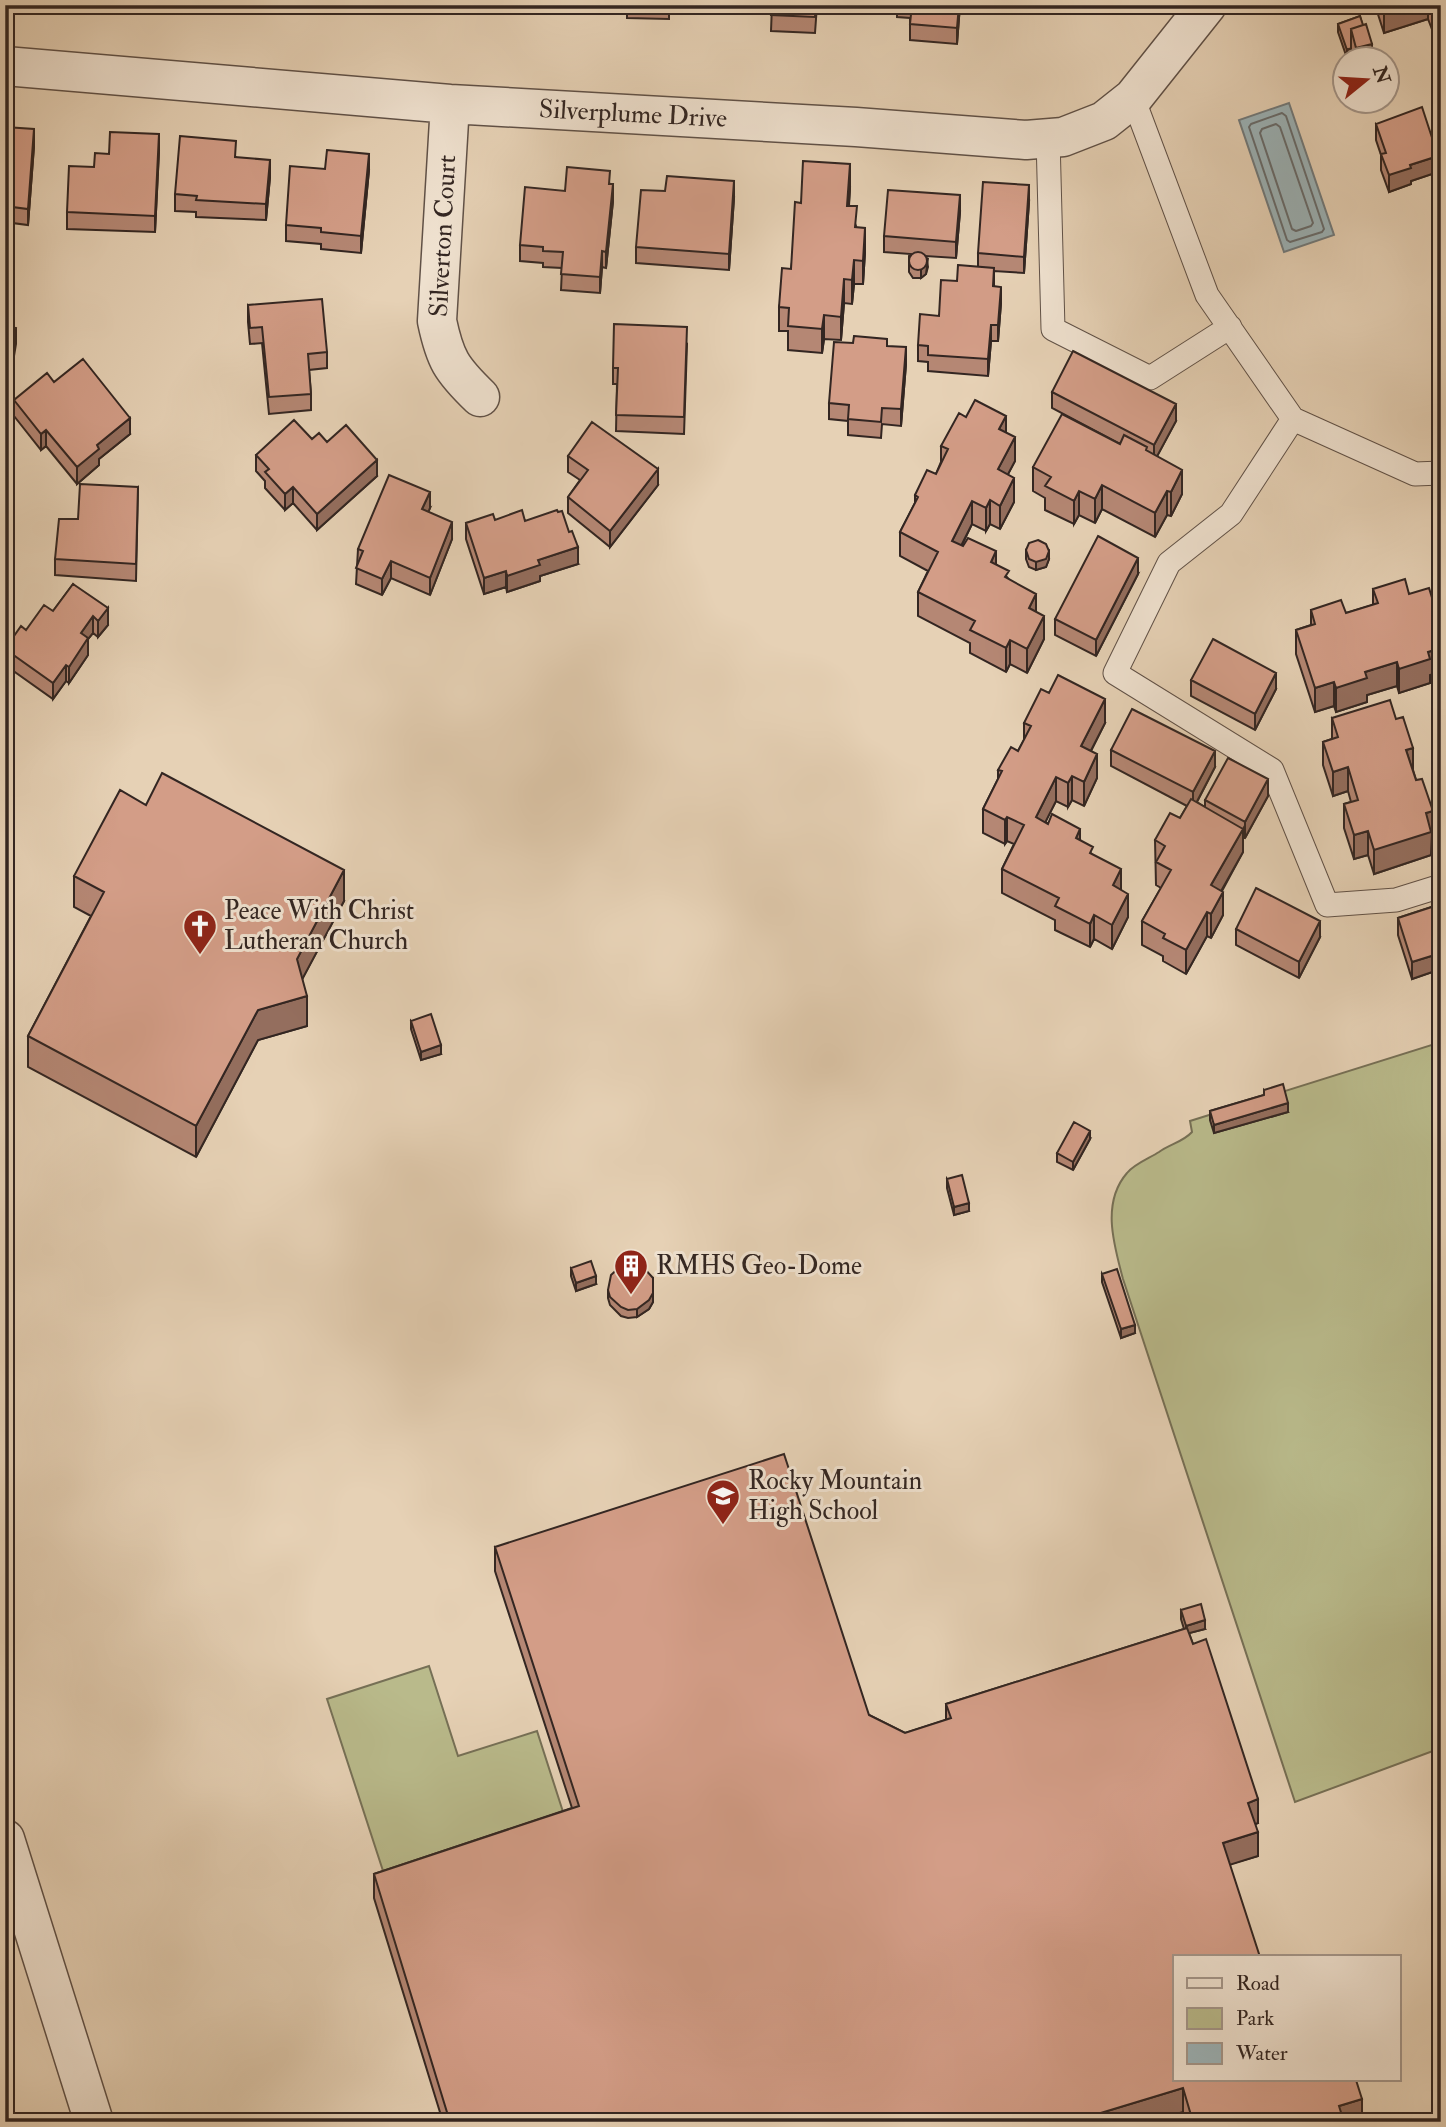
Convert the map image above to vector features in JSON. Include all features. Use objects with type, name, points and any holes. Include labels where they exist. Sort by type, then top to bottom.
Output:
[{"type":"street","name":"Silverplume Drive","points":[[5,66],[450,104],[856,127],[1026,140],[1063,137],[1104,121],[1133,98],[1207,5]]},
{"type":"street","name":"Silverton Court","points":[[450,104],[437,321],[444,351],[456,374],[480,397]]},
{"type":"street","points":[[5,1839],[94,2122]]},
{"type":"lane","points":[[1133,98],[1207,295],[1293,419],[1415,474],[1441,473]]},
{"type":"lane","points":[[1048,138],[1053,329],[1150,378],[1230,327]]},
{"type":"lane","points":[[1293,419],[1231,514],[1169,563],[1115,673],[1272,770],[1327,905],[1396,900],[1441,887]]},
{"type":"green space","points":[[1441,1042],[1441,1748],[1295,1802],[1123,1279],[1113,1238],[1114,1197],[1130,1170],[1192,1132],[1190,1121]]},
{"type":"green space","points":[[429,1666],[458,1756],[537,1731],[565,1818],[385,1877],[327,1699]]},
{"type":"water","points":[[1289,103],[1334,235],[1284,252],[1239,120]]},
{"type":"building","points":[[772,5],[816,5],[815,17],[771,15]]},
{"type":"building","points":[[912,5],[959,5],[957,28],[910,24]]},
{"type":"building","points":[[1360,16],[1363,25],[1351,29],[1351,46],[1346,46],[1338,24]]},
{"type":"building","points":[[1366,24],[1372,44],[1355,46],[1351,29]]},
{"type":"building","points":[[1422,107],[1438,156],[1389,175],[1381,154],[1386,153],[1376,124]]},
{"type":"building","points":[[5,127],[34,129],[28,209],[5,206]]},
{"type":"building","points":[[110,132],[159,134],[155,216],[67,212],[69,166],[94,167],[95,153],[109,154]]},
{"type":"building","points":[[180,136],[236,141],[235,157],[270,160],[266,204],[196,200],[197,196],[175,194]]},
{"type":"building","points":[[327,150],[369,154],[361,236],[321,232],[321,228],[286,225],[290,166],[325,169]]},
{"type":"building","points":[[803,161],[850,164],[847,206],[857,206],[855,227],[865,228],[863,261],[854,260],[852,280],[844,279],[841,317],[824,315],[822,329],[788,326],[789,308],[779,307],[782,268],[791,269],[795,202],[801,203]]},
{"type":"building","points":[[567,167],[610,171],[609,184],[613,184],[606,252],[602,251],[600,277],[561,274],[563,252],[543,251],[543,247],[520,245],[525,187],[565,191]]},
{"type":"building","points":[[667,176],[734,181],[729,254],[636,247],[641,190],[665,191]]},
{"type":"building","points":[[983,182],[1029,185],[1024,257],[978,253]]},
{"type":"building","points":[[888,190],[960,195],[956,242],[884,236]]},
{"type":"building","points":[[914,252],[922,252],[927,261],[925,268],[914,270],[909,265],[909,257]]},
{"type":"building","points":[[958,265],[994,268],[993,286],[1001,287],[998,325],[991,325],[988,359],[928,355],[928,346],[918,345],[920,314],[939,316],[941,280],[957,281]]},
{"type":"building","points":[[322,299],[327,352],[308,354],[311,394],[269,397],[262,327],[250,328],[248,305]]},
{"type":"building","points":[[614,324],[687,327],[684,417],[616,415],[618,368],[613,368]]},
{"type":"building","points":[[5,326],[16,328],[5,394]]},
{"type":"building","points":[[854,336],[887,339],[887,346],[906,347],[901,409],[882,408],[881,422],[848,419],[849,405],[829,403],[834,342],[853,343]]},
{"type":"building","points":[[1073,351],[1176,404],[1154,445],[1052,392]]},
{"type":"building","points":[[83,359],[130,418],[97,445],[99,449],[77,467],[46,430],[41,434],[14,400],[47,373],[54,382]]},
{"type":"building","points":[[975,400],[1006,416],[999,429],[1015,437],[998,469],[1014,478],[1000,506],[990,500],[986,508],[972,501],[952,541],[963,546],[968,538],[996,551],[991,562],[1009,571],[1005,577],[1036,594],[1029,608],[1044,616],[1027,649],[1010,640],[1006,648],[970,630],[975,621],[918,592],[938,552],[900,532],[918,497],[915,495],[927,470],[936,474],[948,449],[941,446],[959,413],[966,417]]},
{"type":"building","points":[[1062,414],[1120,444],[1124,435],[1182,470],[1171,492],[1167,491],[1155,513],[1102,485],[1095,499],[1079,491],[1074,501],[1045,486],[1051,477],[1033,467]]},
{"type":"building","points":[[294,420],[312,439],[319,433],[327,442],[346,425],[377,460],[317,514],[293,487],[285,494],[265,472],[269,469],[256,455]]},
{"type":"building","points":[[592,422],[658,469],[610,531],[568,497],[588,470],[568,456]]},
{"type":"building","points":[[389,475],[430,492],[422,509],[452,522],[430,578],[391,561],[382,579],[356,568],[363,551],[358,549]]},
{"type":"building","points":[[80,484],[138,487],[136,564],[55,559],[59,519],[78,519]]},
{"type":"building","points":[[522,510],[525,521],[557,510],[562,511],[569,532],[572,531],[578,547],[538,560],[540,565],[507,576],[506,571],[484,578],[466,523],[493,514],[495,520]]},
{"type":"building","points":[[1098,536],[1138,558],[1096,640],[1055,619]]},
{"type":"building","points":[[1038,540],[1046,544],[1049,551],[1046,559],[1036,562],[1029,559],[1026,550],[1029,543]]},
{"type":"building","points":[[1405,579],[1409,594],[1429,588],[1441,627],[1441,648],[1428,652],[1430,659],[1399,669],[1397,662],[1365,672],[1367,678],[1336,688],[1334,682],[1315,688],[1296,630],[1315,624],[1311,610],[1341,600],[1346,613],[1378,603],[1373,589]]},
{"type":"building","points":[[73,584],[108,608],[98,621],[93,616],[81,633],[88,638],[69,667],[66,665],[53,683],[5,649],[21,626],[26,630],[44,605],[53,611]]},
{"type":"building","points":[[1213,639],[1276,673],[1255,714],[1191,680]]},
{"type":"building","points":[[1058,675],[1105,699],[1081,746],[1097,754],[1084,782],[1072,776],[1068,783],[1056,777],[1036,817],[1048,824],[1052,814],[1080,829],[1076,838],[1093,847],[1090,853],[1121,869],[1113,885],[1128,894],[1112,925],[1094,915],[1090,924],[1055,906],[1059,898],[1002,869],[1024,825],[1007,817],[1005,820],[983,809],[1002,771],[998,770],[1011,747],[1018,751],[1031,726],[1024,723],[1041,689],[1049,693]]},
{"type":"building","points":[[1390,700],[1396,719],[1403,717],[1413,748],[1406,750],[1416,780],[1422,779],[1433,811],[1426,813],[1431,832],[1374,850],[1368,831],[1354,835],[1344,804],[1358,800],[1348,767],[1333,772],[1323,742],[1338,737],[1332,718]]},
{"type":"building","points":[[1132,709],[1215,751],[1193,792],[1111,750]]},
{"type":"building","points":[[1228,758],[1268,779],[1245,822],[1205,800]]},
{"type":"building","name":"Peace With Christ Lutheran Church","points":[[162,773],[344,870],[297,959],[307,996],[258,1010],[196,1126],[28,1036],[104,892],[74,876],[120,790],[146,805]]},
{"type":"building","points":[[1191,799],[1243,829],[1211,885],[1223,892],[1211,914],[1207,912],[1186,950],[1163,938],[1165,934],[1142,921],[1171,870],[1156,862],[1165,846],[1155,840],[1170,813],[1180,818]]},
{"type":"building","points":[[1256,888],[1320,921],[1299,962],[1236,929]]},
{"type":"building","points":[[1441,904],[1441,953],[1412,962],[1398,918]]},
{"type":"building","points":[[431,1014],[441,1045],[421,1052],[411,1021]]},
{"type":"building","points":[[1283,1084],[1288,1103],[1214,1125],[1210,1111],[1264,1095],[1264,1090]]},
{"type":"building","points":[[1074,1122],[1090,1131],[1073,1162],[1057,1153]]},
{"type":"building","points":[[962,1175],[969,1203],[954,1207],[947,1179]]},
{"type":"building","points":[[591,1261],[596,1276],[576,1283],[571,1268]]},
{"type":"building","name":"RMHS Geo-Dome","points":[[636,1264],[643,1267],[653,1278],[653,1293],[649,1300],[637,1309],[628,1310],[610,1297],[608,1290],[611,1275],[622,1265]]},
{"type":"building","points":[[1117,1269],[1135,1325],[1121,1329],[1102,1274]]},
{"type":"building","points":[[784,1454],[869,1715],[905,1733],[951,1718],[946,1704],[1187,1628],[1193,1644],[1206,1639],[1258,1799],[1248,1803],[1258,1832],[1223,1843],[1259,1955],[1173,1955],[1173,2082],[1357,2082],[1362,2099],[1339,2106],[1344,2122],[1193,2122],[1183,2088],[1071,2122],[450,2122],[374,1874],[579,1806],[495,1547]]},
{"type":"building","points":[[1201,1604],[1205,1620],[1186,1626],[1181,1610]]},
{"type":"place","name":"Peace With Christ Lutheran Church","points":[[200,956]]},
{"type":"place","name":"RMHS Geo-Dome","points":[[631,1296]]},
{"type":"place","name":"Rocky Mountain High School","points":[[723,1526]]}]
